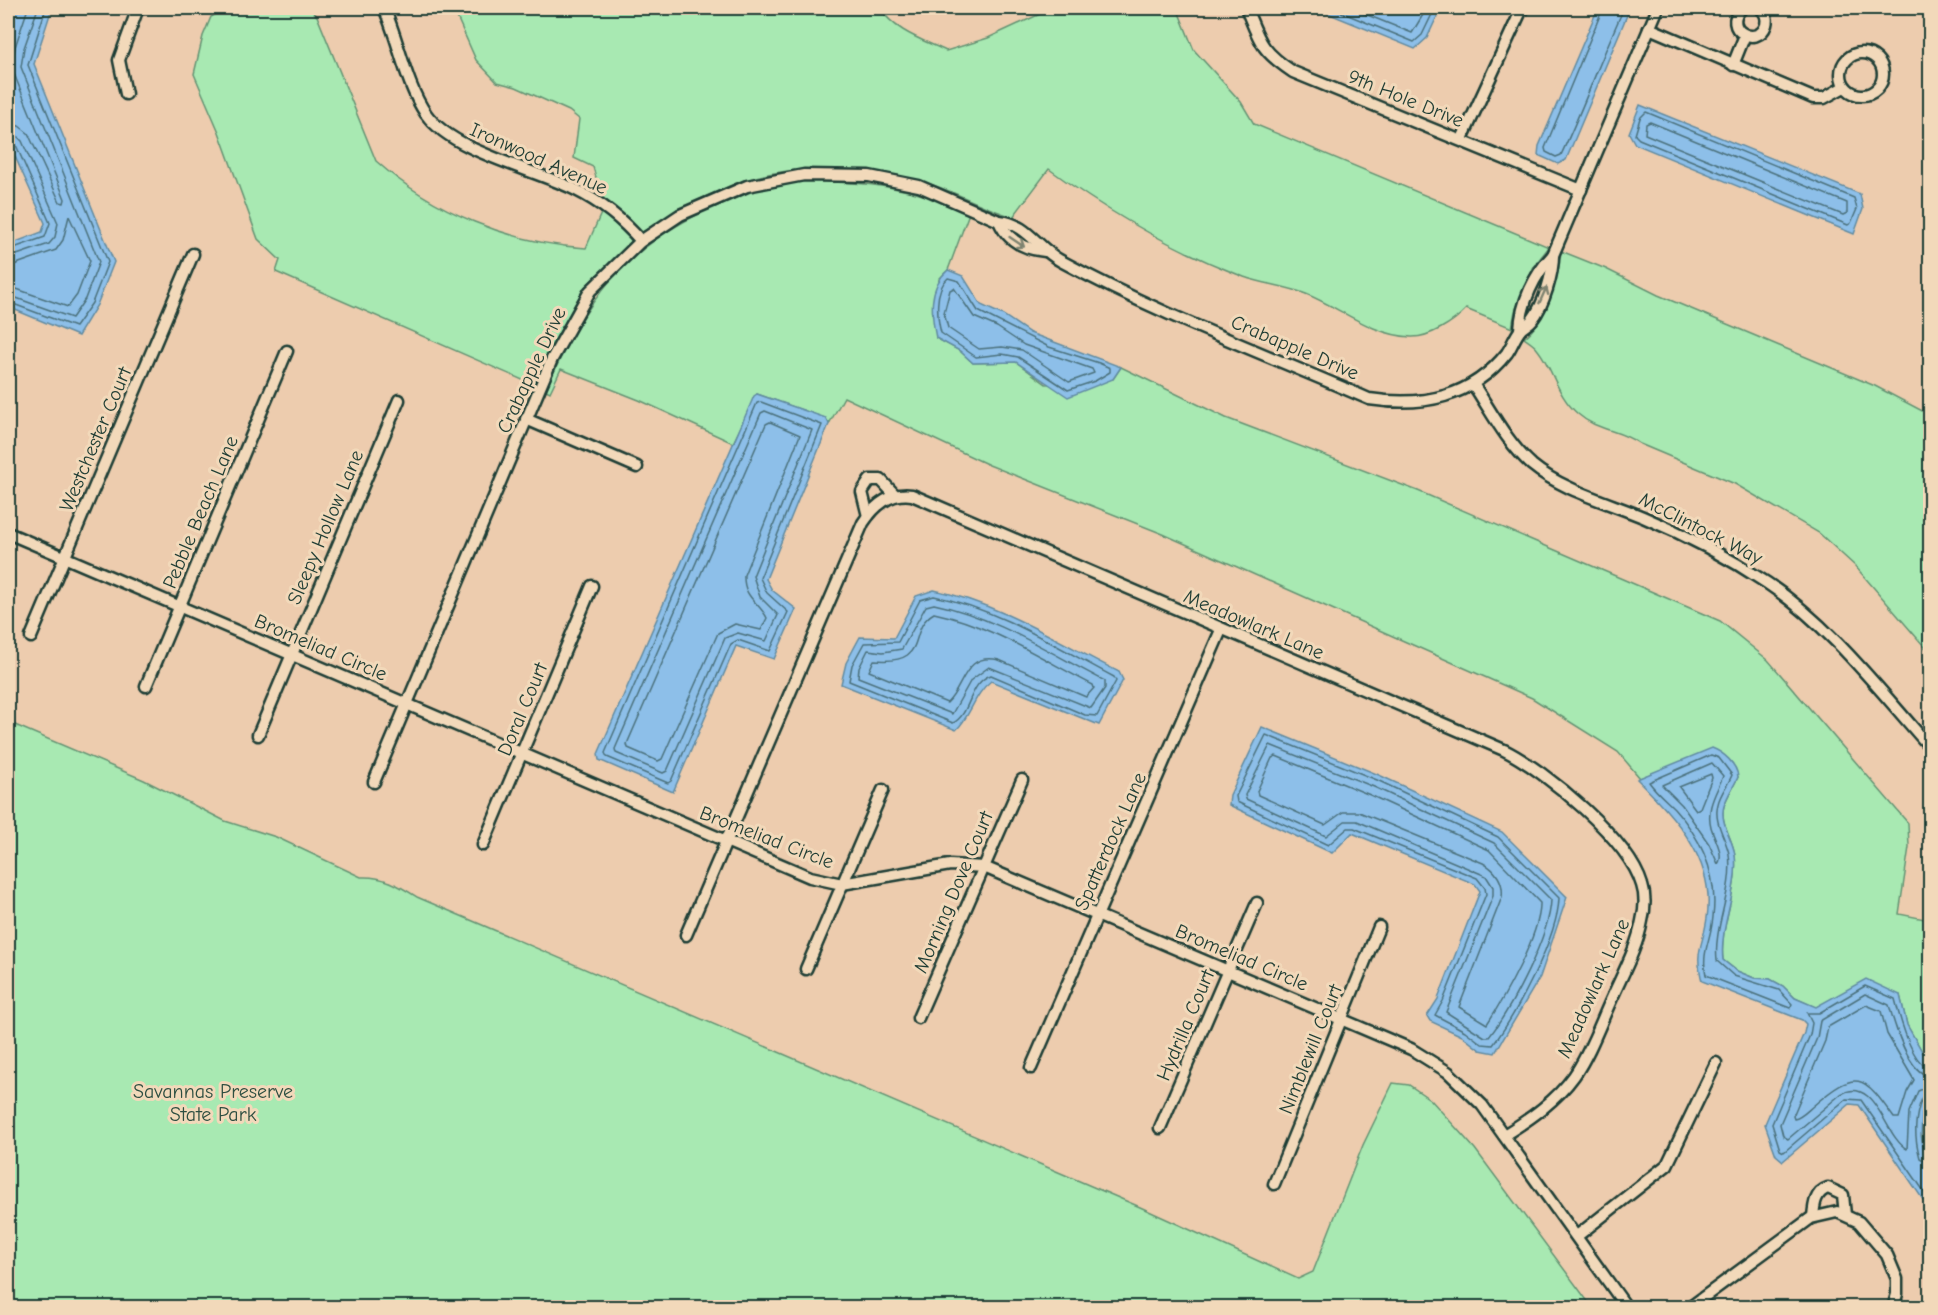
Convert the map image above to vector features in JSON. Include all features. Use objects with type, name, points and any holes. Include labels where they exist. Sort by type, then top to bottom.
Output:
[{"type":"street","points":[[126,94],[119,60],[138,8]]},
{"type":"street","name":"Ironwood Avenue","points":[[384,8],[411,83],[427,115],[433,121],[454,140],[575,189],[604,206],[641,241]]},
{"type":"street","name":"9th Hole Drive","points":[[1246,8],[1258,37],[1270,57],[1293,72],[1581,190]]},
{"type":"street","points":[[1462,140],[1521,11],[1525,8]]},
{"type":"street","name":"Crabapple Drive","points":[[374,782],[409,704],[552,359],[590,291],[641,241],[680,215],[747,186],[804,175],[869,177],[919,186],[999,221],[1010,222],[1037,239],[1045,251],[1119,291],[1369,399],[1401,403],[1437,399],[1473,384],[1506,354],[1520,330],[1521,314],[1540,269],[1553,255],[1658,8]]},
{"type":"street","points":[[1742,8],[1736,14],[1736,24],[1746,35],[1756,35],[1764,28],[1766,18],[1760,8]]},
{"type":"street","points":[[1649,28],[1813,98],[1824,98],[1844,87]]},
{"type":"street","points":[[1733,65],[1746,35]]},
{"type":"street","points":[[1867,54],[1879,62],[1882,68],[1882,81],[1874,92],[1861,96],[1844,87],[1840,72],[1842,65],[1853,55],[1867,54]]},
{"type":"street","name":"Westchester Court","points":[[31,637],[193,255]]},
{"type":"street","name":"Pebble Beach Lane","points":[[146,686],[287,351]]},
{"type":"street","name":"McClintock Way","points":[[1473,384],[1516,449],[1534,466],[1559,482],[1660,524],[1728,558],[1770,585],[1807,614],[1930,747]]},
{"type":"street","name":"Sleepy Hollow Lane","points":[[258,735],[399,400]]},
{"type":"street","points":[[526,419],[637,467]]},
{"type":"street","points":[[686,935],[868,516],[880,503],[895,495],[881,480],[870,480],[862,492],[868,516]]},
{"type":"street","name":"Meadowlark Lane","points":[[895,495],[912,495],[928,500],[1221,630],[1523,759],[1572,797],[1630,860],[1637,871],[1645,897],[1639,933],[1586,1056],[1573,1077],[1550,1102],[1504,1135]]},
{"type":"street","name":"Bromeliad Circle","points":[[8,533],[523,753],[726,843],[810,877],[842,884],[950,865],[984,867],[1411,1049],[1449,1072],[1477,1100],[1627,1308]]},
{"type":"street","name":"Doral Court","points":[[483,845],[592,586]]},
{"type":"street","name":"Spatterdock Lane","points":[[1031,1068],[1221,630]]},
{"type":"street","name":"Morning Dove Court","points":[[918,1018],[1022,780]]},
{"type":"street","points":[[806,969],[883,790]]},
{"type":"street","name":"Hydrilla Court","points":[[1160,1128],[1257,903]]},
{"type":"street","name":"Nimblewill Court","points":[[1274,1184],[1379,927]]},
{"type":"street","points":[[1577,1236],[1667,1166],[1716,1063]]},
{"type":"street","points":[[1813,1217],[1815,1200],[1823,1190],[1828,1188],[1843,1195],[1845,1215]]},
{"type":"street","points":[[1689,1308],[1813,1217],[1829,1213],[1845,1215],[1866,1228],[1895,1270],[1898,1287],[1893,1308]]},
{"type":"green space","points":[[202,8],[309,8],[317,16],[376,161],[398,179],[447,209],[474,222],[529,240],[586,248],[602,211],[632,241],[584,288],[546,356],[534,385],[276,272],[280,260],[258,239],[219,132],[194,74],[203,36],[211,17],[216,14]]},
{"type":"green space","points":[[453,8],[880,8],[901,29],[946,51],[988,38],[1053,8],[1177,8],[1194,50],[1241,102],[1254,124],[1549,247],[1534,266],[1515,311],[1512,328],[1466,309],[1441,328],[1426,335],[1411,337],[1396,335],[1369,326],[1306,294],[1244,277],[1192,255],[1095,201],[1049,169],[1013,217],[933,185],[901,176],[856,170],[808,169],[763,175],[743,181],[691,204],[641,233],[626,216],[602,198],[593,167],[574,158],[579,119],[569,111],[516,87],[497,82],[476,60]]},
{"type":"green space","points":[[805,181],[869,184],[910,191],[969,213],[948,270],[939,279],[936,338],[960,351],[973,363],[1016,362],[1046,384],[1113,379],[1121,367],[1226,418],[1418,491],[1720,621],[1768,660],[1908,823],[1909,847],[1899,914],[1930,920],[1930,1072],[1927,1060],[1907,1025],[1900,995],[1817,1008],[1795,998],[1783,986],[1770,979],[1754,978],[1737,971],[1723,960],[1724,934],[1734,882],[1735,855],[1723,812],[1738,777],[1681,762],[1640,778],[1618,752],[1532,698],[1163,534],[989,465],[844,397],[829,424],[825,418],[757,394],[733,443],[639,400],[561,369],[550,392],[546,390],[575,331],[591,306],[629,261],[652,242],[679,224],[740,195]]},
{"type":"green space","points":[[1561,251],[1606,269],[1658,295],[1875,386],[1930,415],[1930,653],[1855,566],[1819,533],[1735,484],[1624,435],[1593,424],[1571,407],[1535,346],[1524,338],[1539,321],[1545,310],[1554,286]]},
{"type":"green space","name":"Savannas Preserve State Park","points":[[8,722],[144,780],[225,821],[276,837],[361,877],[390,882],[417,897],[1140,1207],[1298,1279],[1313,1272],[1363,1145],[1393,1083],[1409,1085],[1431,1100],[1475,1149],[1592,1307],[8,1307]]},
{"type":"green space","points":[[1930,1093],[1930,1159],[1925,1156],[1922,1132]]},
{"type":"water","points":[[8,8],[52,8],[34,64],[114,262],[97,305],[78,336],[8,307],[8,245],[42,232],[45,223],[8,141]]},
{"type":"water","points":[[1315,8],[1441,8],[1427,38],[1415,49]]},
{"type":"water","points":[[1598,8],[1630,8],[1566,160],[1558,164],[1538,155],[1539,146]]},
{"type":"water","points":[[1640,105],[1860,194],[1863,209],[1854,234],[1635,144],[1629,133]]},
{"type":"water","points":[[948,270],[963,276],[981,305],[1003,315],[1030,333],[1121,367],[1113,379],[1068,397],[1016,362],[973,363],[960,351],[936,338],[932,310],[934,293],[937,284]]},
{"type":"water","points":[[757,394],[826,418],[829,424],[766,579],[772,590],[796,609],[774,659],[736,646],[673,792],[599,760],[598,754],[754,396]]},
{"type":"water","points":[[934,590],[982,604],[1006,614],[1119,672],[1123,680],[1099,725],[991,681],[980,692],[956,730],[841,684],[846,663],[860,637],[894,638],[916,596]]},
{"type":"water","points":[[1262,727],[1379,775],[1502,832],[1567,897],[1540,977],[1495,1053],[1480,1050],[1462,1036],[1430,1021],[1427,1016],[1438,999],[1480,891],[1475,884],[1352,833],[1332,853],[1229,805],[1230,795]]},
{"type":"water","points":[[1712,748],[1729,759],[1738,777],[1723,812],[1734,849],[1735,868],[1724,934],[1723,960],[1737,971],[1754,978],[1770,979],[1783,986],[1795,998],[1816,1007],[1866,979],[1900,995],[1907,1025],[1927,1060],[1930,1072],[1930,1093],[1922,1114],[1921,1136],[1925,1156],[1930,1159],[1930,1210],[1859,1105],[1850,1104],[1783,1161],[1776,1155],[1765,1124],[1806,1024],[1802,1020],[1702,981],[1699,955],[1707,918],[1708,897],[1699,858],[1678,825],[1637,779]]}]
